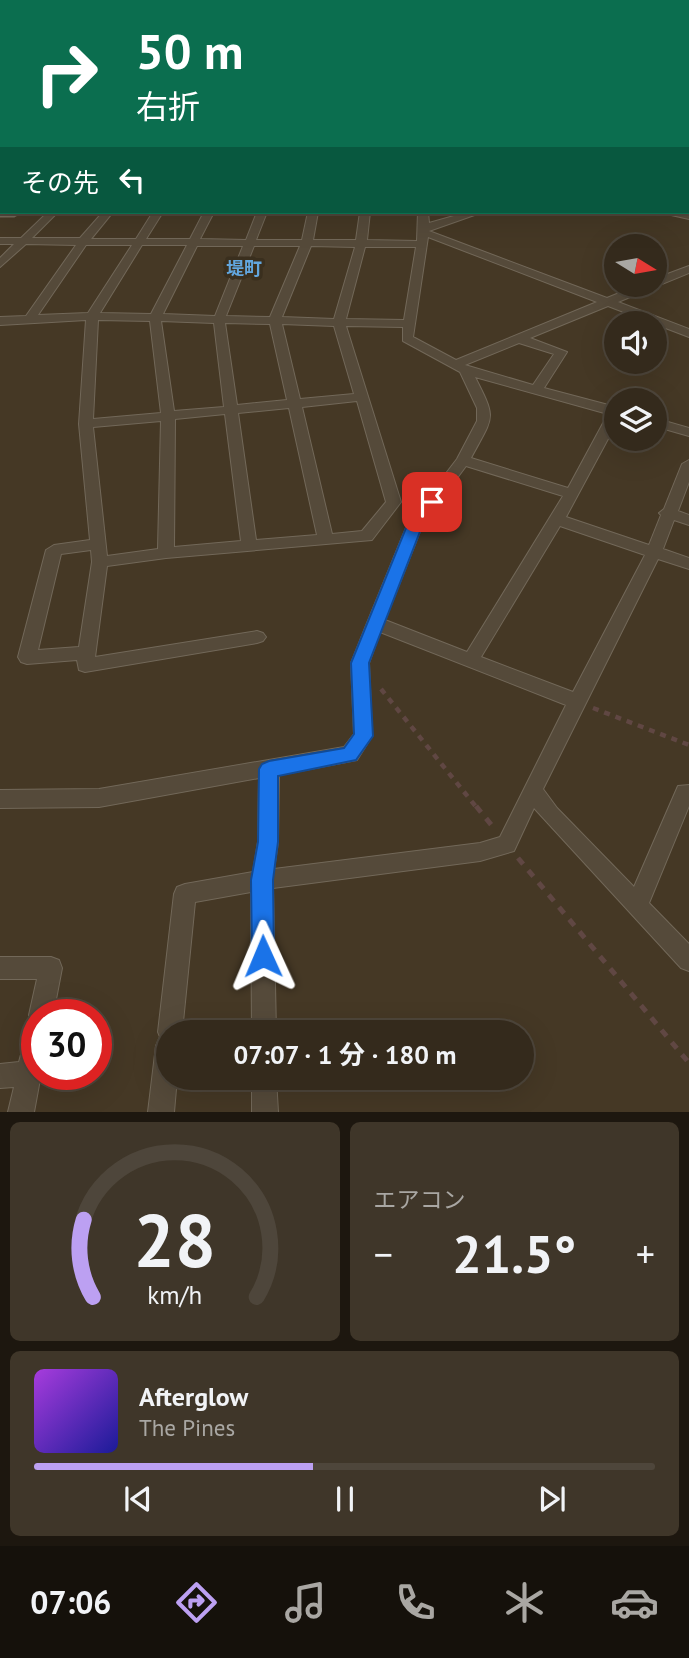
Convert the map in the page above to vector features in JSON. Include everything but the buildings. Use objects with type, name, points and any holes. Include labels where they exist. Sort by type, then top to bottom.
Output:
[{"type":"street","points":[[0,264],[51,214]]},
{"type":"street","points":[[30,319],[83,242],[106,214]]},
{"type":"street","points":[[157,214],[92,316],[86,424],[100,562],[85,666],[257,637]]},
{"type":"street","points":[[166,553],[167,416],[155,318],[208,214]]},
{"type":"street","points":[[249,545],[219,319],[261,214]]},
{"type":"street","points":[[313,214],[307,243],[275,320],[325,538]]},
{"type":"street","points":[[100,562],[166,553],[368,536],[394,502],[339,322],[361,244],[365,214]]},
{"type":"street","points":[[423,214],[423,234],[407,338],[460,367],[604,409]]},
{"type":"street","points":[[0,242],[361,244],[423,234],[473,214]]},
{"type":"street","points":[[423,234],[689,333]]},
{"type":"street","points":[[667,279],[686,272]]},
{"type":"street","points":[[460,367],[517,338],[616,298]]},
{"type":"street","points":[[0,321],[92,316],[408,324]]},
{"type":"street","points":[[517,338],[561,352],[537,390]]},
{"type":"street","points":[[0,799],[99,798],[350,754],[363,736],[360,663],[375,624],[416,523],[463,460],[484,421],[484,408],[460,367]]},
{"type":"street","points":[[86,424],[362,397]]},
{"type":"street","points":[[667,426],[689,432]]},
{"type":"street","points":[[470,661],[572,494],[604,434]]},
{"type":"street","points":[[463,460],[572,494]]},
{"type":"street","points":[[171,1020],[185,894],[262,880],[480,852],[507,844],[654,552],[667,513],[688,470]]},
{"type":"street","points":[[667,513],[689,520]]},
{"type":"street","points":[[556,519],[689,564]]},
{"type":"street","points":[[87,653],[27,657],[54,550],[99,544]]},
{"type":"street","points":[[375,624],[579,702]]},
{"type":"street","points":[[264,1020],[262,880],[268,842],[269,769]]},
{"type":"street","points":[[532,790],[550,814],[689,960]]},
{"type":"street","points":[[637,905],[685,792],[689,793]]},
{"type":"street","points":[[0,968],[51,968],[44,999]]},
{"type":"street","points":[[0,1076],[21,1074]]},
{"type":"street","points":[[21,1112],[24,1090]]},
{"type":"street","points":[[161,1112],[163,1090]]},
{"type":"street","points":[[264,1090],[265,1112]]},
{"type":"path","points":[[360,663],[689,1063]]},
{"type":"path","points":[[579,702],[689,746]]},
{"type":"district","name":"堤町","points":[[244,269]]},
{"type":"route","points":[[263,956],[262,880],[268,842],[269,769],[350,754],[363,736],[360,663],[416,523],[432,502]]}]
